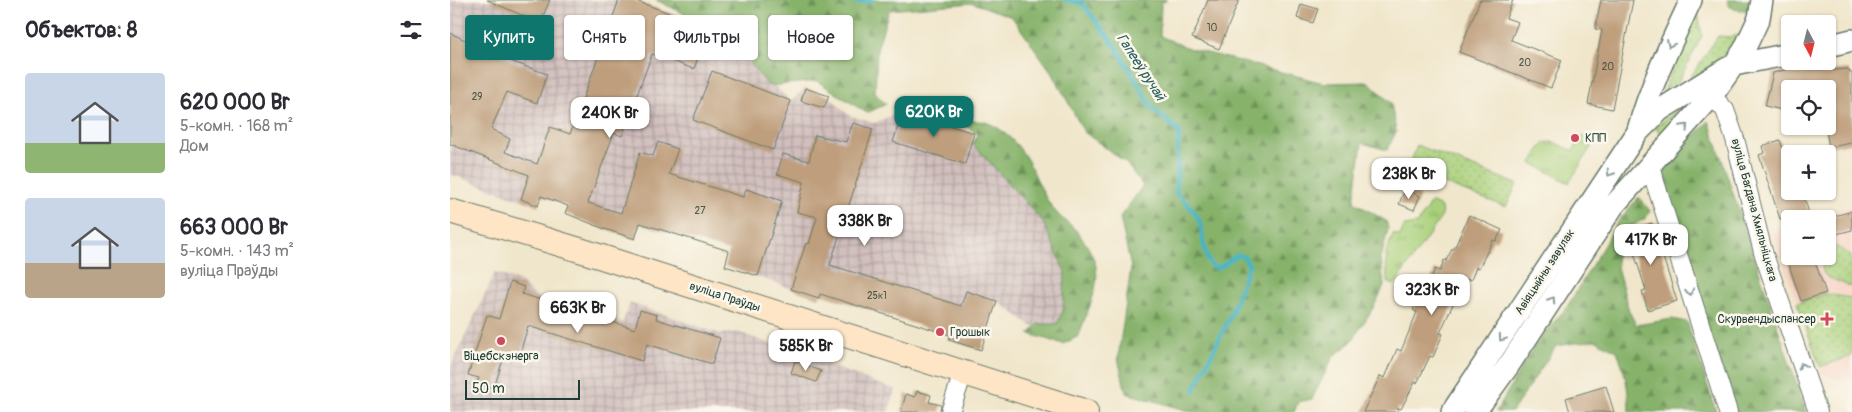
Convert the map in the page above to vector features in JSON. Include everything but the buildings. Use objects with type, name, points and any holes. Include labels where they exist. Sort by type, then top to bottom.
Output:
[{"type":"main road","name":"вуліца Праўды","points":[[450,211],[668,278],[1086,412]]},
{"type":"street","points":[[1691,0],[1660,66],[1637,132],[1651,162],[1655,182],[1728,412]]},
{"type":"street","points":[[1651,162],[1712,96],[1734,65],[1744,50],[1758,18],[1762,0]]},
{"type":"street","points":[[1836,44],[1852,40]]},
{"type":"street","points":[[1637,132],[1660,110],[1686,92],[1734,65],[1781,56]]},
{"type":"street","name":"вуліца Багдана Хмяльніцкага","points":[[1712,96],[1725,110],[1735,140],[1763,252],[1818,412]]},
{"type":"street","name":"Авіяцыйны завулак","points":[[1452,412],[1637,132]]},
{"type":"street","name":"Авіяцыйны завулак","points":[[1475,412],[1509,365],[1614,205],[1651,162]]},
{"type":"street","points":[[950,412],[963,373]]},
{"type":"shaded area","points":[[450,0],[633,0],[675,15],[655,15],[655,60],[746,60],[791,101],[805,88],[829,96],[848,115],[874,123],[903,111],[974,133],[973,144],[1043,222],[1065,272],[1063,311],[1057,324],[1038,324],[1033,327],[997,301],[981,350],[949,340],[950,335],[821,294],[819,298],[725,266],[729,251],[640,224],[635,239],[565,213],[568,206],[542,196],[538,206],[450,174]]},
{"type":"shaded area","name":"Скурвендыспансер","points":[[1852,207],[1852,377],[1840,381],[1822,373],[1784,265],[1836,265],[1836,211]]},
{"type":"shaded area","name":"Скурвендыспансер","points":[[1781,228],[1781,257],[1773,234]]},
{"type":"shaded area","name":"Віцебскэнерга","points":[[495,273],[519,281],[535,296],[623,322],[630,303],[721,334],[738,332],[896,390],[888,412],[450,412],[450,368]]},
{"type":"green space","points":[[656,0],[1167,0],[1161,3],[1160,36],[1188,48],[1324,83],[1369,82],[1391,103],[1396,132],[1387,150],[1362,143],[1354,202],[1386,221],[1388,229],[1381,259],[1384,286],[1372,310],[1351,342],[1333,357],[1312,399],[1298,402],[1294,412],[1193,412],[1126,393],[1118,358],[1131,268],[1120,217],[1143,186],[1126,163],[1084,132],[1053,74],[1012,17],[973,3],[889,10],[877,49],[875,93],[886,104],[867,113],[817,81],[769,86],[748,60],[758,60],[758,15],[687,15]]},
{"type":"green space","points":[[1727,0],[1753,0],[1750,13],[1730,7]]},
{"type":"green space","points":[[1697,7],[1702,36],[1675,88],[1663,93]]},
{"type":"green space","points":[[1744,34],[1730,57],[1689,79],[1718,36],[1730,37]]},
{"type":"green space","points":[[1681,106],[1682,114],[1662,133],[1657,131],[1657,126]]},
{"type":"green space","points":[[969,120],[986,122],[995,126],[1020,148],[1049,202],[1058,214],[1077,231],[1093,256],[1097,276],[1091,302],[1079,336],[1063,344],[1029,334],[1038,324],[1057,324],[1063,311],[1065,272],[1043,222],[973,144],[978,134],[966,126]]},
{"type":"green space","points":[[1709,121],[1806,412],[1736,412],[1656,173]]},
{"type":"green space","points":[[1582,136],[1594,142],[1569,183],[1531,163],[1540,148],[1547,142],[1552,142],[1573,151]]},
{"type":"green space","points":[[1417,145],[1517,184],[1506,207],[1408,170]]},
{"type":"green space","points":[[1639,197],[1650,211],[1646,218],[1615,235],[1617,267],[1629,311],[1636,325],[1672,319],[1687,322],[1716,412],[1629,412],[1626,381],[1617,351],[1595,340],[1556,346],[1512,412],[1496,412],[1536,343],[1567,307],[1619,220]]},
{"type":"green space","points":[[1431,202],[1441,207],[1442,216],[1394,285],[1387,282],[1386,253],[1393,234],[1400,236],[1404,226],[1417,224]]},
{"type":"green space","points":[[1836,247],[1852,257],[1852,287],[1824,274],[1822,265],[1836,265]]},
{"type":"green space","points":[[1827,294],[1852,298],[1852,356],[1820,367],[1797,303]]},
{"type":"waterway","name":"Гапееў ручай","points":[[849,0],[858,2],[872,0]]},
{"type":"waterway","name":"Гапееў ручай","points":[[1066,0],[1082,3],[1116,47],[1152,108],[1179,131],[1176,193],[1192,209],[1199,220],[1207,258],[1211,265],[1216,268],[1222,266],[1238,255],[1244,257],[1249,265],[1230,317],[1194,390]]},
{"type":"place","name":"КПП","points":[[1575,138]]},
{"type":"place","name":"Скурвендыспансер","points":[[1827,319]]},
{"type":"place","name":"Грошык","points":[[940,332]]},
{"type":"place","name":"Віцебскэнерга","points":[[501,341]]}]
